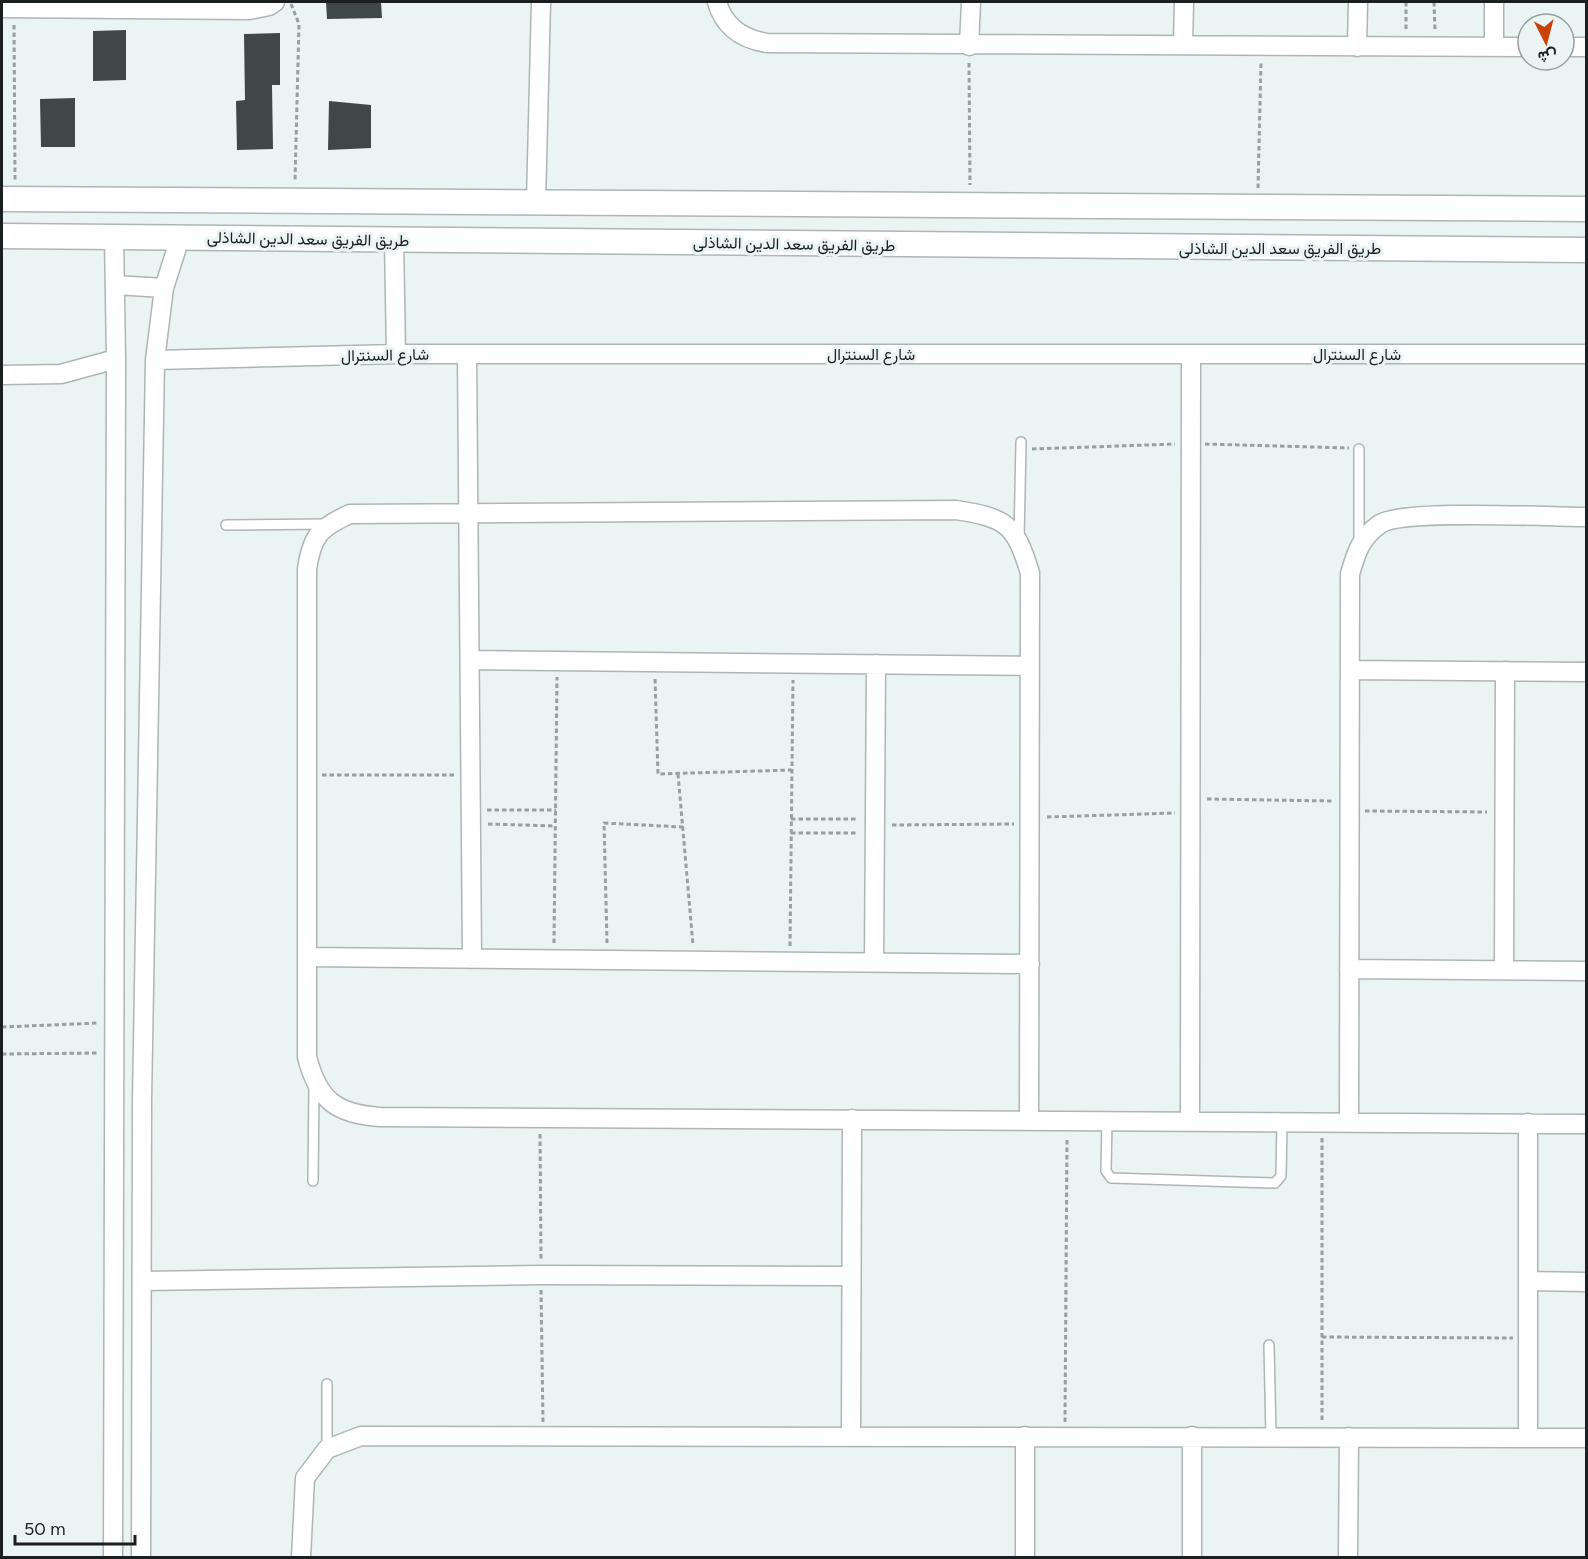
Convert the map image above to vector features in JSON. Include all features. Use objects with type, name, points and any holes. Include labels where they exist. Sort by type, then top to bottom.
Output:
[{"type":"street","points":[[8,8],[52,5],[249,10],[269,6],[276,2]]},
{"type":"street","points":[[536,202],[541,2]]},
{"type":"street","points":[[717,2],[728,24],[752,41],[969,46],[1516,47]]},
{"type":"street","points":[[969,46],[971,2]]},
{"type":"street","points":[[1183,45],[1184,2]]},
{"type":"street","points":[[1357,47],[1358,2]]},
{"type":"street","points":[[1494,2],[1494,47]]},
{"type":"street","points":[[18,200],[1587,209]]},
{"type":"street","points":[[18,200],[28,202],[20,210],[18,216],[19,224],[31,236]]},
{"type":"street","points":[[859,244],[876,240],[885,227],[883,211],[876,205],[864,204]]},
{"type":"street","points":[[931,245],[919,235],[916,223],[925,208],[940,204]]},
{"type":"street","name":"طريق الفريق سعد الدين الشاذلى","points":[[2,236],[1587,250]]},
{"type":"street","points":[[113,1557],[116,1053],[114,236]]},
{"type":"street","points":[[141,1557],[144,1281],[142,1089],[155,360],[164,288],[180,238]]},
{"type":"street","points":[[394,240],[396,354]]},
{"type":"street","points":[[115,285],[164,288]]},
{"type":"street","name":"شارع السنترال","points":[[155,360],[396,354],[1587,354]]},
{"type":"street","points":[[467,354],[472,959]]},
{"type":"street","points":[[1190,1121],[1191,354]]},
{"type":"street","points":[[2,375],[61,374],[116,359]]},
{"type":"street","points":[[1029,1120],[1030,573],[1019,539],[992,515],[956,510],[350,514],[327,524],[311,544],[307,569],[307,1057],[314,1082],[330,1103],[354,1115],[1282,1122],[1528,1123],[1587,1124]]},
{"type":"street","points":[[1349,1122],[1350,574],[1359,544],[1381,523],[1411,516],[1587,517]]},
{"type":"street","points":[[470,660],[1030,666]]},
{"type":"street","points":[[874,962],[876,664]]},
{"type":"street","points":[[1350,670],[1587,672]]},
{"type":"street","points":[[1504,970],[1505,671]]},
{"type":"street","points":[[307,957],[1030,964]]},
{"type":"street","points":[[1349,969],[1587,971]]},
{"type":"street","points":[[851,1436],[852,1119]]},
{"type":"street","points":[[1528,1123],[1528,1437]]},
{"type":"street","points":[[144,1281],[541,1275],[851,1276]]},
{"type":"street","points":[[1528,1281],[1587,1282]]},
{"type":"street","points":[[301,1557],[305,1478],[327,1449],[361,1436],[1587,1438]]},
{"type":"street","points":[[1025,1436],[1025,1557]]},
{"type":"street","points":[[1192,1436],[1192,1557]]},
{"type":"street","points":[[1348,1437],[1348,1557]]},
{"type":"lane","points":[[1019,539],[1021,442]]},
{"type":"lane","points":[[1359,449],[1359,544]]},
{"type":"lane","points":[[226,525],[327,524]]},
{"type":"lane","points":[[313,1181],[314,1082]]},
{"type":"lane","points":[[1107,1120],[1106,1171],[1111,1178],[1275,1183],[1281,1176],[1282,1122]]},
{"type":"lane","points":[[1269,1345],[1271,1436]]},
{"type":"lane","points":[[327,1384],[327,1449]]},
{"type":"path","points":[[290,2],[299,24],[294,201]]},
{"type":"path","points":[[1406,2],[1406,47]]},
{"type":"path","points":[[1434,2],[1435,47]]},
{"type":"path","points":[[8,8],[18,200]]},
{"type":"path","points":[[1258,207],[1261,45]]},
{"type":"path","points":[[969,46],[971,204]]},
{"type":"path","points":[[554,960],[557,661]]},
{"type":"path","points":[[655,662],[658,774],[792,770]]},
{"type":"path","points":[[790,962],[793,663]]},
{"type":"path","points":[[678,774],[694,961]]},
{"type":"path","points":[[306,775],[470,775]]},
{"type":"path","points":[[791,833],[875,826],[1030,820],[1190,806],[1350,806],[1504,813]]},
{"type":"path","points":[[471,817],[556,810]]},
{"type":"path","points":[[471,817],[555,826]]},
{"type":"path","points":[[791,819],[875,826]]},
{"type":"path","points":[[607,960],[604,823],[683,827]]},
{"type":"path","points":[[2,1026],[116,1023]]},
{"type":"path","points":[[2,1054],[116,1053]]},
{"type":"path","points":[[1065,1436],[1067,1120]]},
{"type":"path","points":[[1322,1122],[1322,1436]]},
{"type":"path","points":[[1322,1337],[1528,1338]]},
{"type":"building","points":[[326,2],[381,2],[382,18],[327,19]]},
{"type":"building","points":[[126,30],[126,80],[93,81],[93,31]]},
{"type":"building","points":[[280,33],[280,85],[272,85],[273,149],[237,150],[236,101],[245,100],[244,34]]},
{"type":"building","points":[[75,98],[75,147],[41,147],[40,99]]},
{"type":"building","points":[[329,101],[371,105],[371,148],[328,150]]}]
